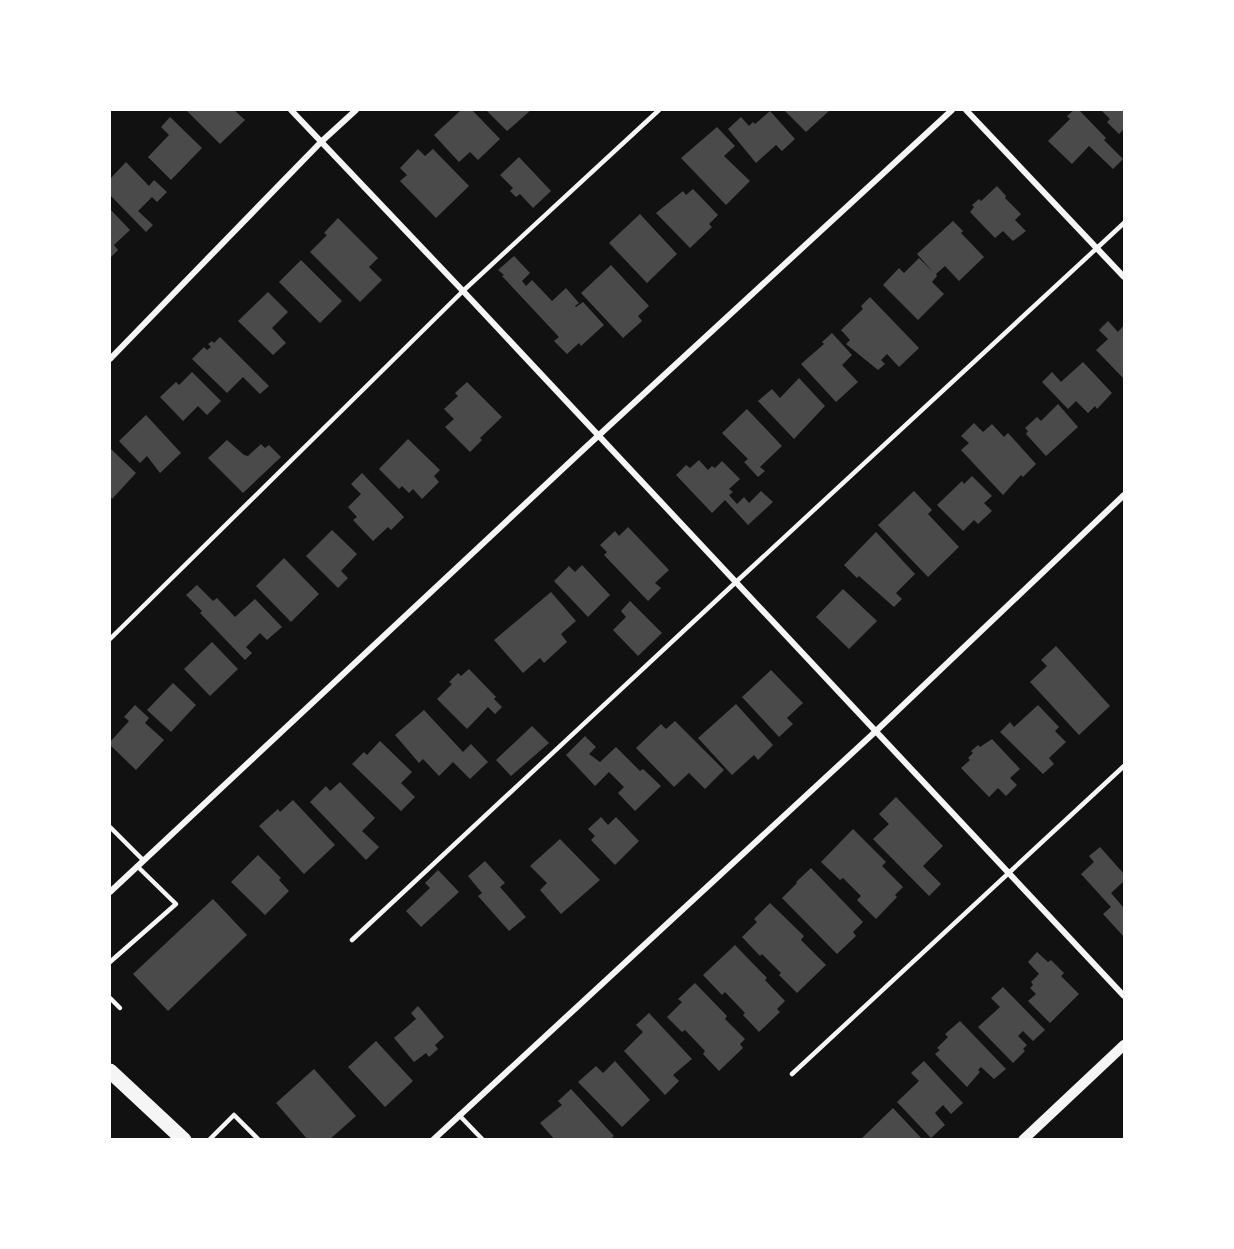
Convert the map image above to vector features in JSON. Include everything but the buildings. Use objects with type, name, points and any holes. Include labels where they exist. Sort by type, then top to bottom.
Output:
[{"type":"main road","points":[[110,1071],[184,1140]]},
{"type":"street","points":[[291,110],[1125,996]]},
{"type":"street","points":[[110,359],[321,142],[356,110]]},
{"type":"street","points":[[110,892],[952,110]]},
{"type":"street","points":[[966,110],[1125,277]]},
{"type":"street","points":[[433,1140],[876,731],[1125,495]]},
{"type":"street","points":[[1023,1140],[1125,1046]]},
{"type":"lane","points":[[110,639],[463,291],[659,110]]},
{"type":"lane","points":[[352,940],[1125,223]]},
{"type":"lane","points":[[792,1074],[1125,766]]},
{"type":"lane","points":[[110,827],[143,860]]},
{"type":"lane","points":[[110,962],[176,904],[137,866]]},
{"type":"lane","points":[[110,998],[120,1008]]},
{"type":"lane","points":[[209,1140],[234,1114],[260,1140]]},
{"type":"lane","points":[[459,1115],[483,1140]]}]
